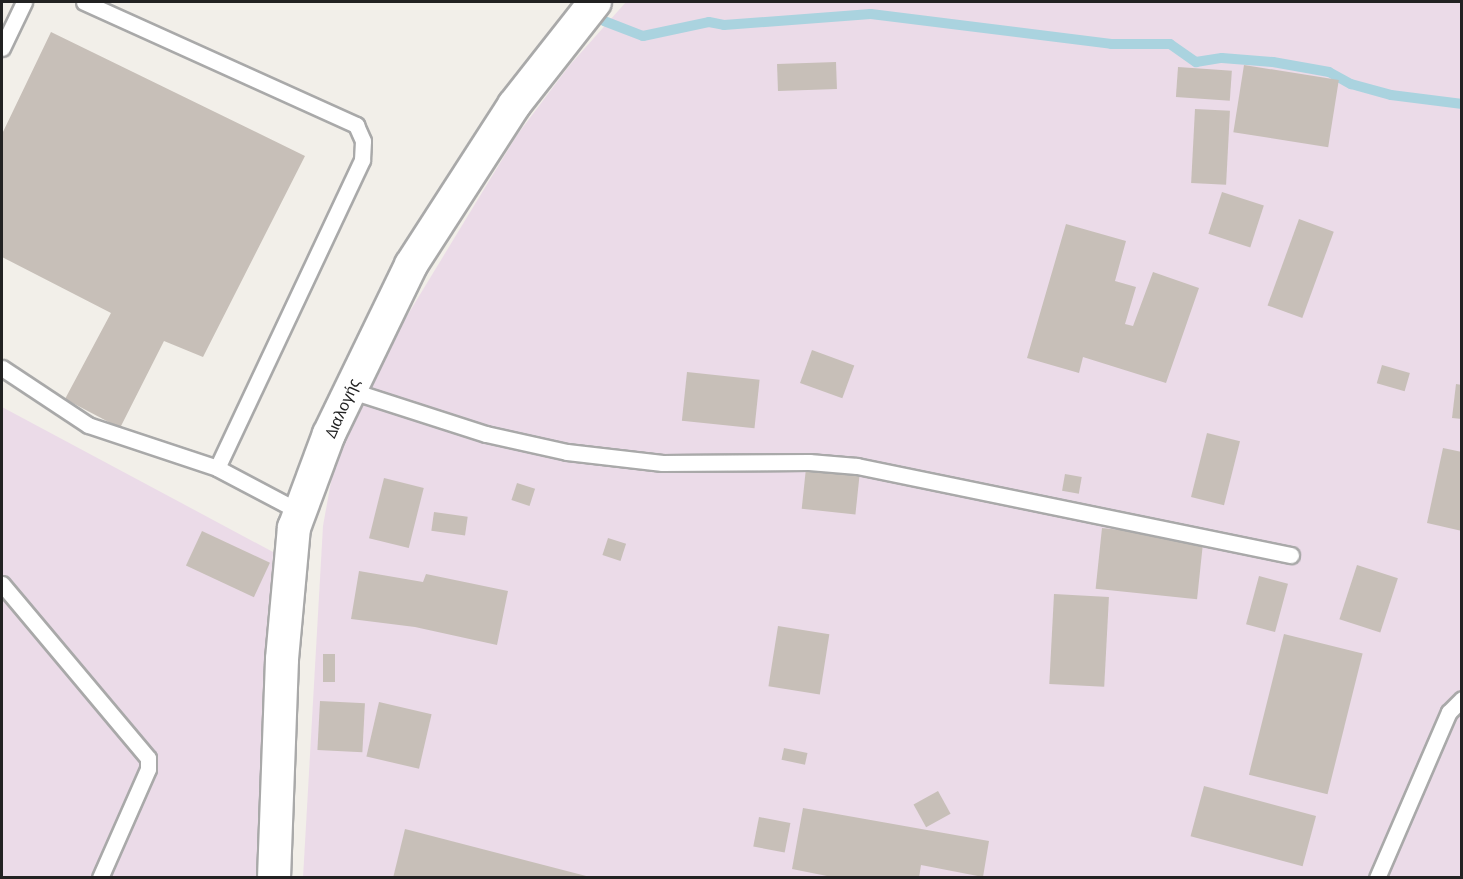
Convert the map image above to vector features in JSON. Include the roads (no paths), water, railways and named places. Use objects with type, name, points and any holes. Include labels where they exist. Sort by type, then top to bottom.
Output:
[{"type":"street","name":"Διαλογής","points":[[274,878],[286,579],[294,528],[349,390],[411,266],[457,190],[514,105],[595,2]]},
{"type":"lane","points":[[2,48],[24,2]]},
{"type":"lane","points":[[84,2],[356,126],[363,141],[362,160],[217,468]]},
{"type":"lane","points":[[2,368],[88,425],[217,468],[300,512]]},
{"type":"lane","points":[[349,390],[486,434],[567,452],[662,463],[809,462],[857,466],[1291,555]]},
{"type":"lane","points":[[2,584],[148,758],[148,769],[100,878]]},
{"type":"lane","points":[[1377,878],[1449,712],[1461,699]]},
{"type":"waterway","points":[[604,21],[643,36],[709,22],[724,25],[871,14],[1111,44],[1170,44],[1196,62],[1222,58],[1273,62],[1329,72],[1351,84],[1391,95],[1462,104]]}]
